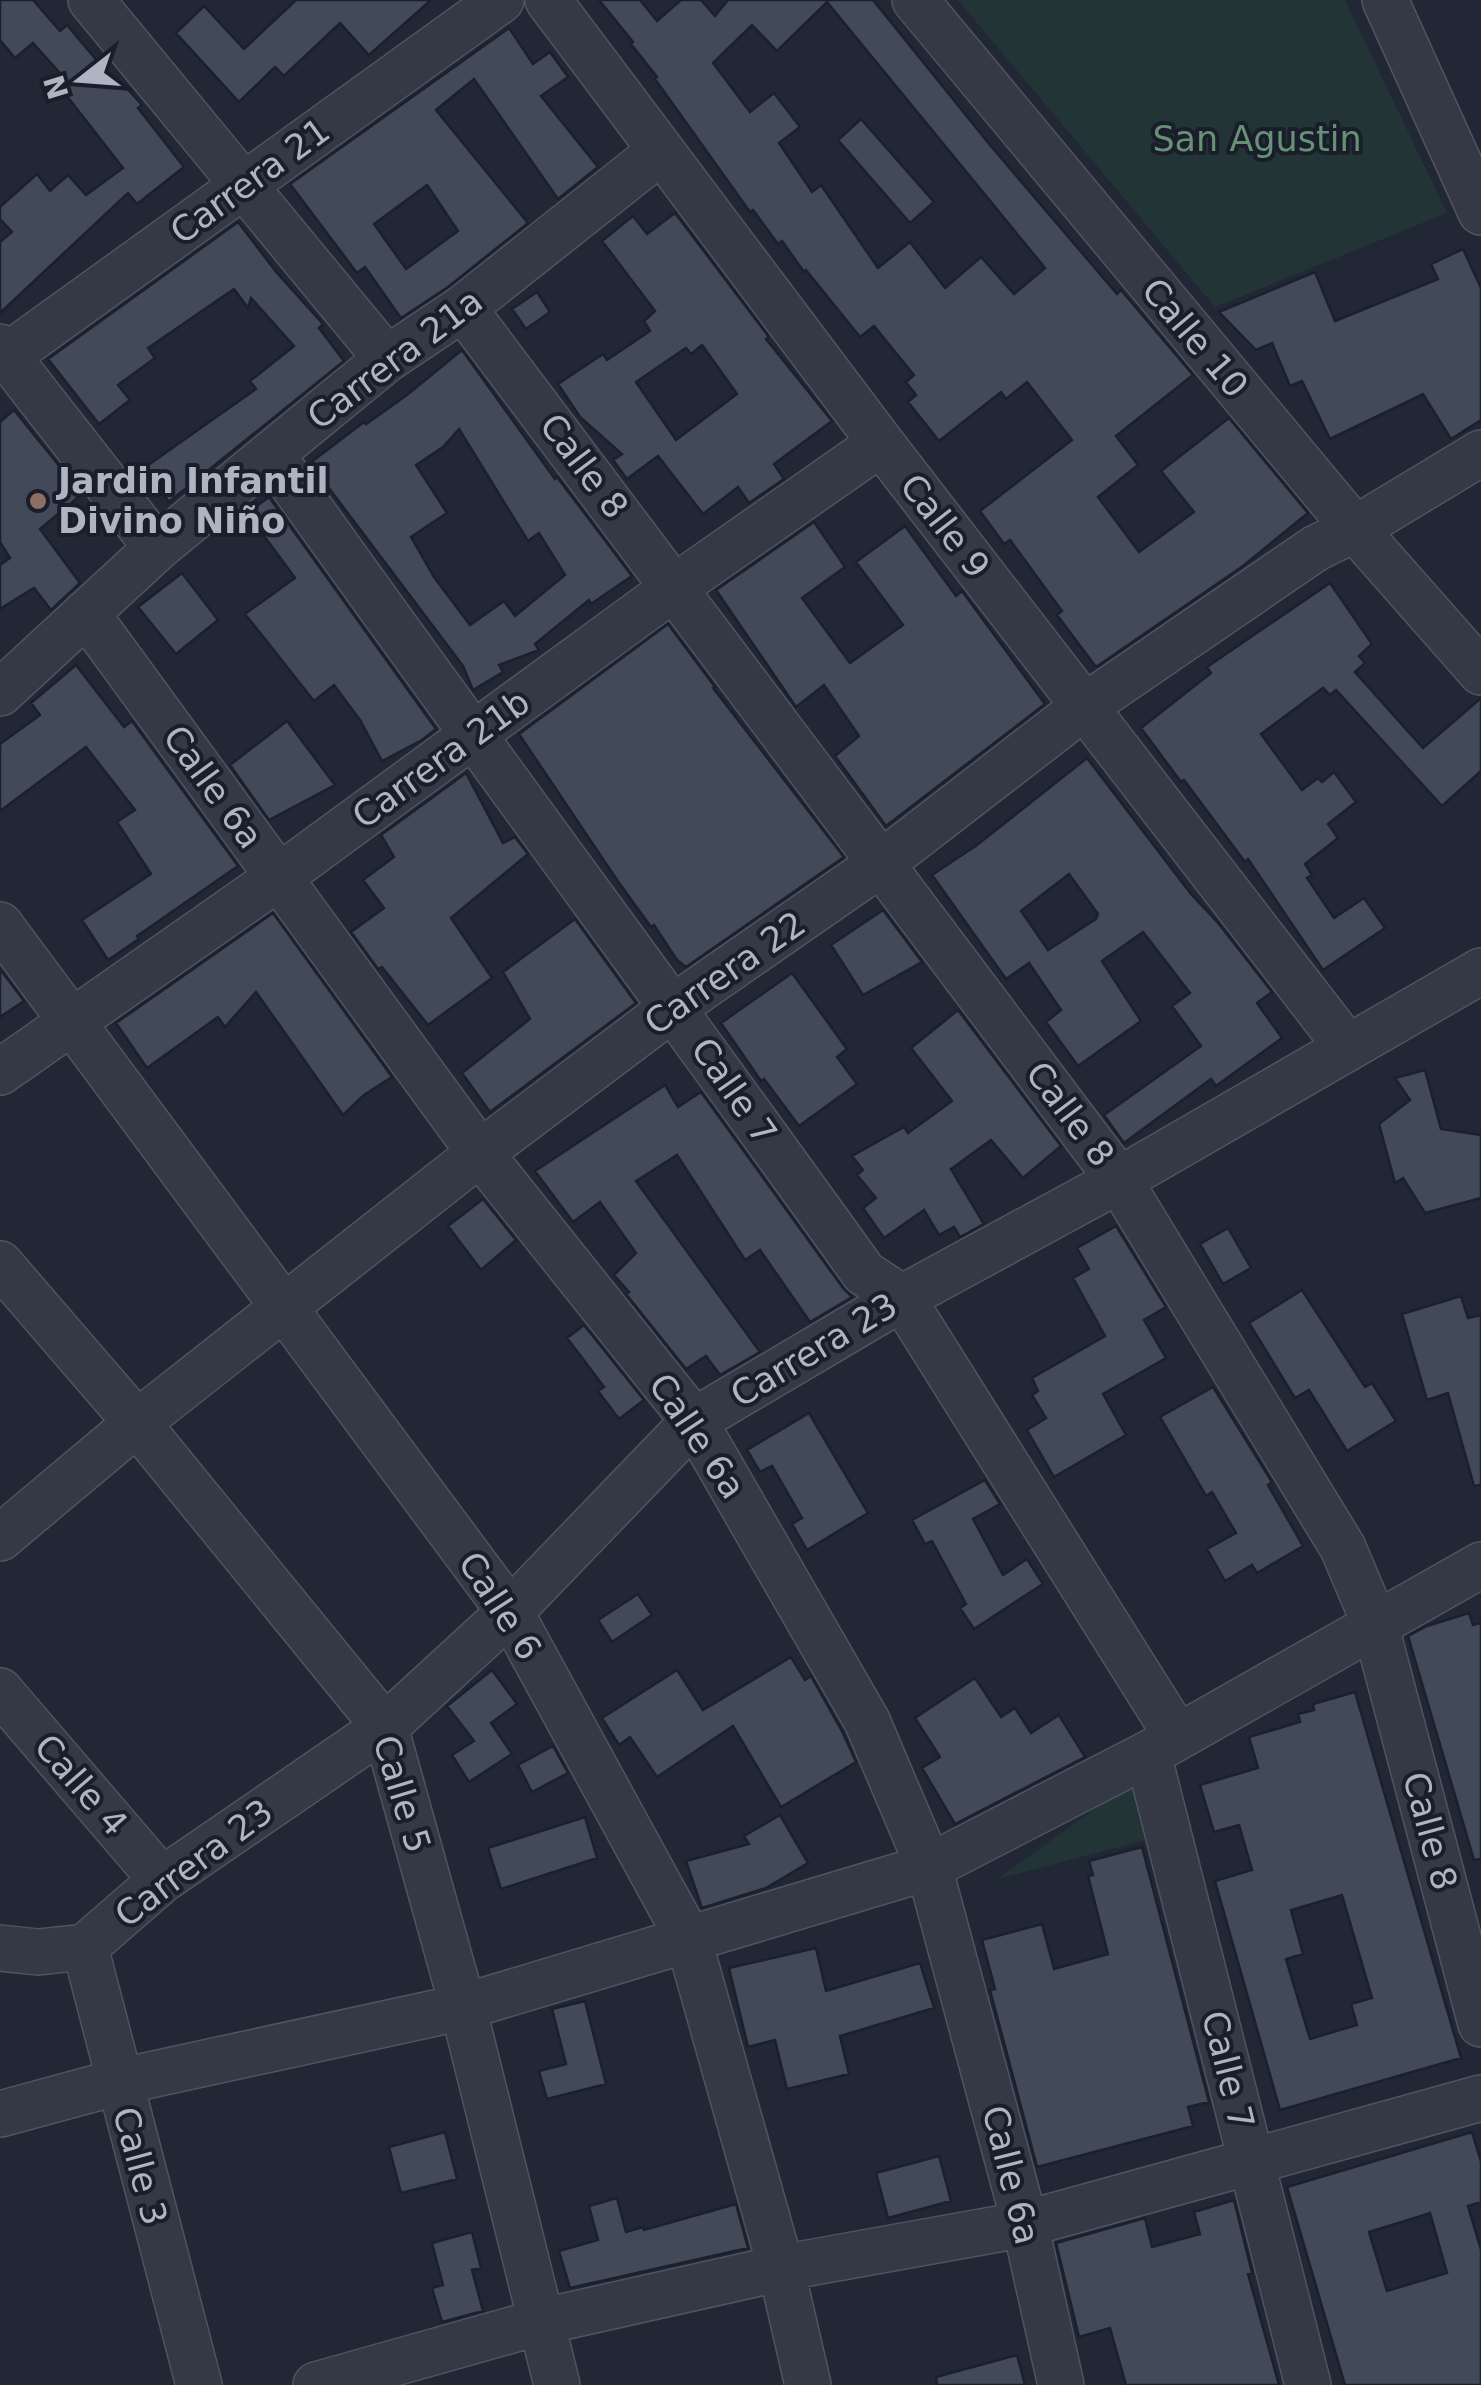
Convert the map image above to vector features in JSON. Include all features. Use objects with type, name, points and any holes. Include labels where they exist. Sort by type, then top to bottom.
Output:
[{"type":"street","points":[[91,0],[387,359]]},
{"type":"street","name":"Carrera 21","points":[[2,354],[501,0]]},
{"type":"street","name":"Calle 9","points":[[548,0],[881,443],[1348,1048]]},
{"type":"street","name":"Calle 10","points":[[915,0],[1354,528],[1481,672]]},
{"type":"street","points":[[1385,0],[1481,212]]},
{"type":"street","name":"Carrera 21a","points":[[0,693],[157,548],[387,359],[463,308],[661,152]]},
{"type":"street","name":"Calle 8","points":[[463,308],[1119,1180],[1343,1548],[1375,1624],[1481,2024]]},
{"type":"street","points":[[2,354],[157,548]]},
{"type":"street","name":"Carrera 21b","points":[[0,1072],[73,1024],[675,587],[881,443]]},
{"type":"street","name":"Carrera 22","points":[[0,1538],[284,1307],[674,1007],[882,862],[1084,707],[1316,548],[1481,452]]},
{"type":"street","name":"Calle 7","points":[[271,454],[864,1274],[902,1298],[1162,1745],[1250,2160],[1308,2385]]},
{"type":"street","name":"Calle 6a","points":[[86,613],[480,1153],[694,1421],[867,1721],[930,1866],[1025,2224],[1061,2385]]},
{"type":"street","name":"Calle 6","points":[[0,924],[510,1612],[688,1938],[781,2268],[808,2385]]},
{"type":"street","name":"Carrera 23","points":[[86,1946],[162,1880],[385,1727],[510,1612],[694,1421],[902,1298],[1119,1180],[1481,971]]},
{"type":"street","name":"Calle 5","points":[[0,1264],[137,1423],[385,1727],[463,2006],[557,2385]]},
{"type":"street","points":[[0,2114],[118,2082],[463,2006],[930,1866],[1162,1745],[1481,1565]]},
{"type":"street","name":"Calle 4","points":[[0,1691],[162,1880]]},
{"type":"street","points":[[0,1948],[38,1952],[86,1946]]},
{"type":"street","name":"Calle 3","points":[[86,1946],[198,2385]]},
{"type":"street","points":[[316,2385],[379,2376],[540,2322],[781,2268],[1025,2224],[1481,2098]]},
{"type":"green space","name":"San Agustin","points":[[958,0],[1345,0],[1447,213],[1215,307]]},
{"type":"green space","points":[[1145,1773],[1161,1836],[997,1879]]},
{"type":"building","points":[[0,0],[33,0],[60,31],[67,25],[120,88],[124,85],[142,105],[138,108],[184,167],[137,204],[128,193],[0,313],[0,242],[12,232],[0,219],[0,207],[37,174],[50,191],[68,175],[86,195],[123,168],[59,86],[66,80],[33,43],[15,58],[0,40]]},
{"type":"building","points":[[296,0],[431,0],[369,55],[340,23],[284,76],[275,67],[239,102],[176,33],[204,6],[244,49]]},
{"type":"building","points":[[599,0],[640,0],[657,21],[681,0],[701,0],[715,16],[728,0],[873,0],[1117,294],[1121,290],[1193,375],[1116,436],[1138,465],[1098,497],[1139,552],[1194,512],[1161,471],[1229,418],[1308,513],[1243,566],[1096,667],[1057,615],[1062,611],[1010,540],[1004,544],[980,511],[1072,440],[1027,382],[1006,399],[1001,392],[939,441],[908,402],[916,395],[906,382],[914,375],[874,326],[860,337],[782,241],[778,244],[753,210],[750,212],[633,42]],"holes":[[[827,2],[1045,268],[1014,294],[981,257],[945,288],[910,242],[878,268],[821,185],[812,192],[779,143],[800,127],[774,93],[750,112],[713,63],[752,25],[777,51]]]},
{"type":"building","points":[[509,28],[533,64],[550,52],[568,77],[541,96],[598,167],[558,199],[474,79],[436,110],[528,223],[448,287],[401,318],[365,267],[357,273],[290,184]],"holes":[[[427,185],[458,231],[406,269],[374,224]]]},
{"type":"building","points":[[861,119],[934,202],[910,223],[838,140]]},
{"type":"building","points":[[675,213],[769,337],[766,339],[832,421],[774,464],[784,479],[749,503],[738,487],[703,514],[658,456],[627,479],[613,460],[622,454],[580,417],[558,384],[603,354],[607,360],[650,331],[644,321],[655,311],[602,241],[633,216],[647,234]],"holes":[[[702,345],[737,394],[676,440],[636,382],[686,348],[691,354]]]},
{"type":"building","points":[[238,222],[323,324],[319,328],[344,361],[169,502],[144,468],[256,389],[250,381],[294,346],[251,298],[248,308],[234,289],[148,348],[155,358],[118,385],[130,400],[99,424],[48,359]]},
{"type":"building","points":[[1463,249],[1481,288],[1481,420],[1451,439],[1423,394],[1330,439],[1302,381],[1290,386],[1272,343],[1256,350],[1219,312],[1315,272],[1335,321],[1438,279],[1431,264]]},
{"type":"building","points":[[537,292],[550,312],[526,329],[512,309]]},
{"type":"building","points":[[462,350],[555,479],[632,576],[591,604],[589,600],[535,644],[539,650],[499,665],[503,672],[473,690],[463,666],[310,463],[407,395]],"holes":[[[459,429],[528,541],[539,533],[565,575],[515,616],[504,601],[470,625],[434,577],[411,537],[447,513],[416,465],[443,447]]]},
{"type":"building","points":[[14,410],[82,494],[40,529],[80,583],[51,610],[34,588],[0,609],[0,565],[10,558],[0,542],[0,422]]},
{"type":"building","points":[[269,497],[436,729],[382,761],[360,720],[334,685],[314,701],[245,614],[295,578],[247,513]]},
{"type":"building","points":[[814,522],[845,567],[802,598],[850,663],[903,625],[856,562],[905,526],[956,596],[962,591],[1045,704],[886,826],[835,756],[859,736],[824,685],[796,707],[716,590]]},
{"type":"building","points":[[182,573],[218,620],[176,654],[138,607]]},
{"type":"building","points":[[1330,583],[1372,644],[1359,656],[1365,663],[1355,672],[1423,748],[1481,698],[1481,771],[1442,806],[1336,690],[1330,695],[1323,688],[1261,734],[1302,790],[1334,772],[1356,802],[1328,824],[1338,838],[1305,864],[1312,875],[1307,878],[1334,918],[1364,898],[1385,928],[1323,970],[1248,859],[1245,862],[1141,728],[1211,673],[1207,667]]},
{"type":"building","points":[[668,624],[844,857],[686,967],[617,880],[519,734]]},
{"type":"building","points":[[76,665],[124,727],[132,721],[238,866],[108,960],[82,920],[151,874],[117,822],[135,810],[86,747],[0,811],[0,744],[40,715],[31,703]]},
{"type":"building","points":[[287,721],[335,785],[269,820],[230,765]]},
{"type":"building","points":[[1087,758],[1272,992],[1257,1003],[1282,1038],[1216,1086],[1211,1079],[1124,1143],[1104,1115],[1201,1046],[1172,1006],[1190,993],[1143,932],[1102,961],[1141,1021],[1078,1066],[1046,1022],[1061,1010],[1029,963],[1006,979],[932,875],[977,845]],"holes":[[[1069,874],[1098,914],[1048,950],[1021,911]]]},
{"type":"building","points":[[466,773],[503,843],[515,837],[528,854],[451,918],[492,978],[428,1025],[351,932],[384,908],[363,880],[394,857],[381,835]]},
{"type":"building","points":[[883,910],[922,962],[863,995],[831,945]]},
{"type":"building","points":[[273,913],[392,1077],[343,1115],[256,992],[225,1027],[218,1017],[147,1068],[116,1023]]},
{"type":"building","points":[[575,919],[636,1003],[490,1112],[462,1073],[530,1019],[503,972]]},
{"type":"building","points":[[0,969],[24,1001],[0,1017]]},
{"type":"building","points":[[792,973],[847,1049],[837,1057],[857,1084],[799,1126],[764,1079],[761,1081],[721,1023]]},
{"type":"building","points":[[958,1010],[1061,1146],[1023,1178],[991,1140],[951,1169],[984,1224],[960,1237],[954,1227],[939,1235],[924,1210],[884,1238],[863,1208],[876,1198],[857,1175],[863,1170],[852,1156],[904,1127],[908,1133],[952,1101],[911,1048]]},
{"type":"building","points":[[1425,1070],[1441,1129],[1481,1135],[1481,1198],[1425,1213],[1403,1178],[1395,1183],[1379,1124],[1410,1100],[1395,1078]]},
{"type":"building","points":[[665,1085],[678,1107],[701,1092],[852,1297],[810,1322],[760,1250],[745,1260],[677,1155],[636,1181],[760,1352],[720,1375],[706,1356],[686,1369],[626,1294],[629,1292],[614,1275],[636,1253],[600,1202],[573,1222],[535,1171]]},
{"type":"building","points":[[483,1199],[516,1240],[481,1270],[448,1226]]},
{"type":"building","points":[[1116,1226],[1166,1307],[1144,1320],[1166,1358],[1103,1394],[1126,1435],[1054,1477],[1027,1430],[1046,1418],[1032,1395],[1038,1391],[1032,1378],[1105,1336],[1073,1278],[1089,1269],[1077,1248]]},
{"type":"building","points":[[1228,1228],[1251,1268],[1223,1284],[1200,1244]]},
{"type":"building","points":[[1302,1290],[1365,1387],[1372,1383],[1396,1421],[1347,1451],[1309,1390],[1295,1398],[1249,1323]]},
{"type":"building","points":[[1461,1296],[1468,1318],[1481,1315],[1481,1485],[1474,1486],[1448,1393],[1427,1400],[1402,1314]]},
{"type":"building","points":[[584,1325],[644,1400],[619,1419],[598,1391],[604,1387],[567,1338]]},
{"type":"building","points":[[1213,1387],[1272,1482],[1268,1485],[1303,1546],[1257,1573],[1252,1565],[1225,1581],[1207,1549],[1236,1533],[1212,1492],[1206,1496],[1160,1417]]},
{"type":"building","points":[[809,1413],[868,1513],[807,1550],[792,1524],[802,1518],[772,1466],[760,1472],[747,1450]]},
{"type":"building","points":[[985,1480],[1000,1504],[973,1519],[1003,1575],[1027,1559],[1043,1584],[974,1629],[960,1608],[966,1604],[932,1541],[925,1544],[912,1520]]},
{"type":"building","points":[[638,1594],[652,1615],[612,1642],[598,1620]]},
{"type":"building","points":[[1469,1613],[1473,1625],[1481,1623],[1481,1859],[1474,1860],[1408,1636]]},
{"type":"building","points":[[791,1657],[805,1680],[811,1676],[856,1762],[781,1807],[733,1726],[657,1777],[630,1737],[619,1745],[602,1718],[677,1670],[703,1710]]},
{"type":"building","points":[[492,1670],[517,1704],[491,1723],[512,1754],[469,1782],[452,1755],[474,1741],[447,1706]]},
{"type":"building","points":[[975,1678],[1001,1717],[1015,1708],[1031,1733],[1059,1715],[1085,1757],[955,1824],[922,1768],[940,1757],[915,1718]]},
{"type":"building","points":[[1355,1692],[1461,2058],[1280,2110],[1215,1881],[1252,1870],[1239,1825],[1214,1832],[1200,1785],[1258,1768],[1249,1737],[1300,1722],[1298,1714],[1314,1710],[1313,1704]],"holes":[[[1342,1895],[1372,1998],[1351,2004],[1357,2025],[1310,2039],[1286,1959],[1303,1954],[1291,1910]]]},
{"type":"building","points":[[553,1746],[568,1773],[532,1792],[518,1765]]},
{"type":"building","points":[[780,1815],[808,1863],[766,1888],[702,1908],[686,1861],[749,1844],[744,1836]]},
{"type":"building","points":[[585,1817],[597,1858],[501,1889],[488,1848]]},
{"type":"building","points":[[1142,1847],[1209,2102],[1188,2107],[1193,2126],[1037,2167],[990,1990],[995,1989],[982,1940],[1042,1924],[1054,1969],[1108,1954],[1088,1876],[1093,1875],[1089,1861]]},
{"type":"building","points":[[816,1948],[826,1991],[920,1963],[934,2008],[840,2036],[849,2074],[787,2089],[775,2040],[748,2047],[729,1968]]},
{"type":"building","points":[[585,2001],[606,2084],[547,2099],[539,2071],[566,2064],[552,2009]]},
{"type":"building","points":[[445,2132],[457,2179],[401,2193],[389,2147]]},
{"type":"building","points":[[1472,2132],[1481,2162],[1481,2202],[1468,2206],[1481,2250],[1481,2385],[1345,2385],[1287,2187]],"holes":[[[1430,2213],[1447,2273],[1387,2291],[1369,2232]]]},
{"type":"building","points":[[939,2156],[951,2201],[888,2218],[876,2173]]},
{"type":"building","points":[[617,2198],[626,2232],[736,2204],[748,2248],[570,2288],[559,2251],[598,2240],[589,2206]]},
{"type":"building","points":[[1234,2200],[1252,2273],[1248,2274],[1279,2385],[1126,2385],[1110,2328],[1079,2337],[1056,2243],[1145,2218],[1152,2247],[1200,2234],[1194,2212]]},
{"type":"building","points":[[472,2232],[481,2268],[472,2270],[483,2311],[442,2322],[432,2288],[443,2285],[432,2243]]},
{"type":"building","points":[[1017,2355],[1025,2385],[937,2385],[936,2377]]},
{"type":"place","name":"Jardin Infantil Divino Niño","points":[[38,501]]}]
